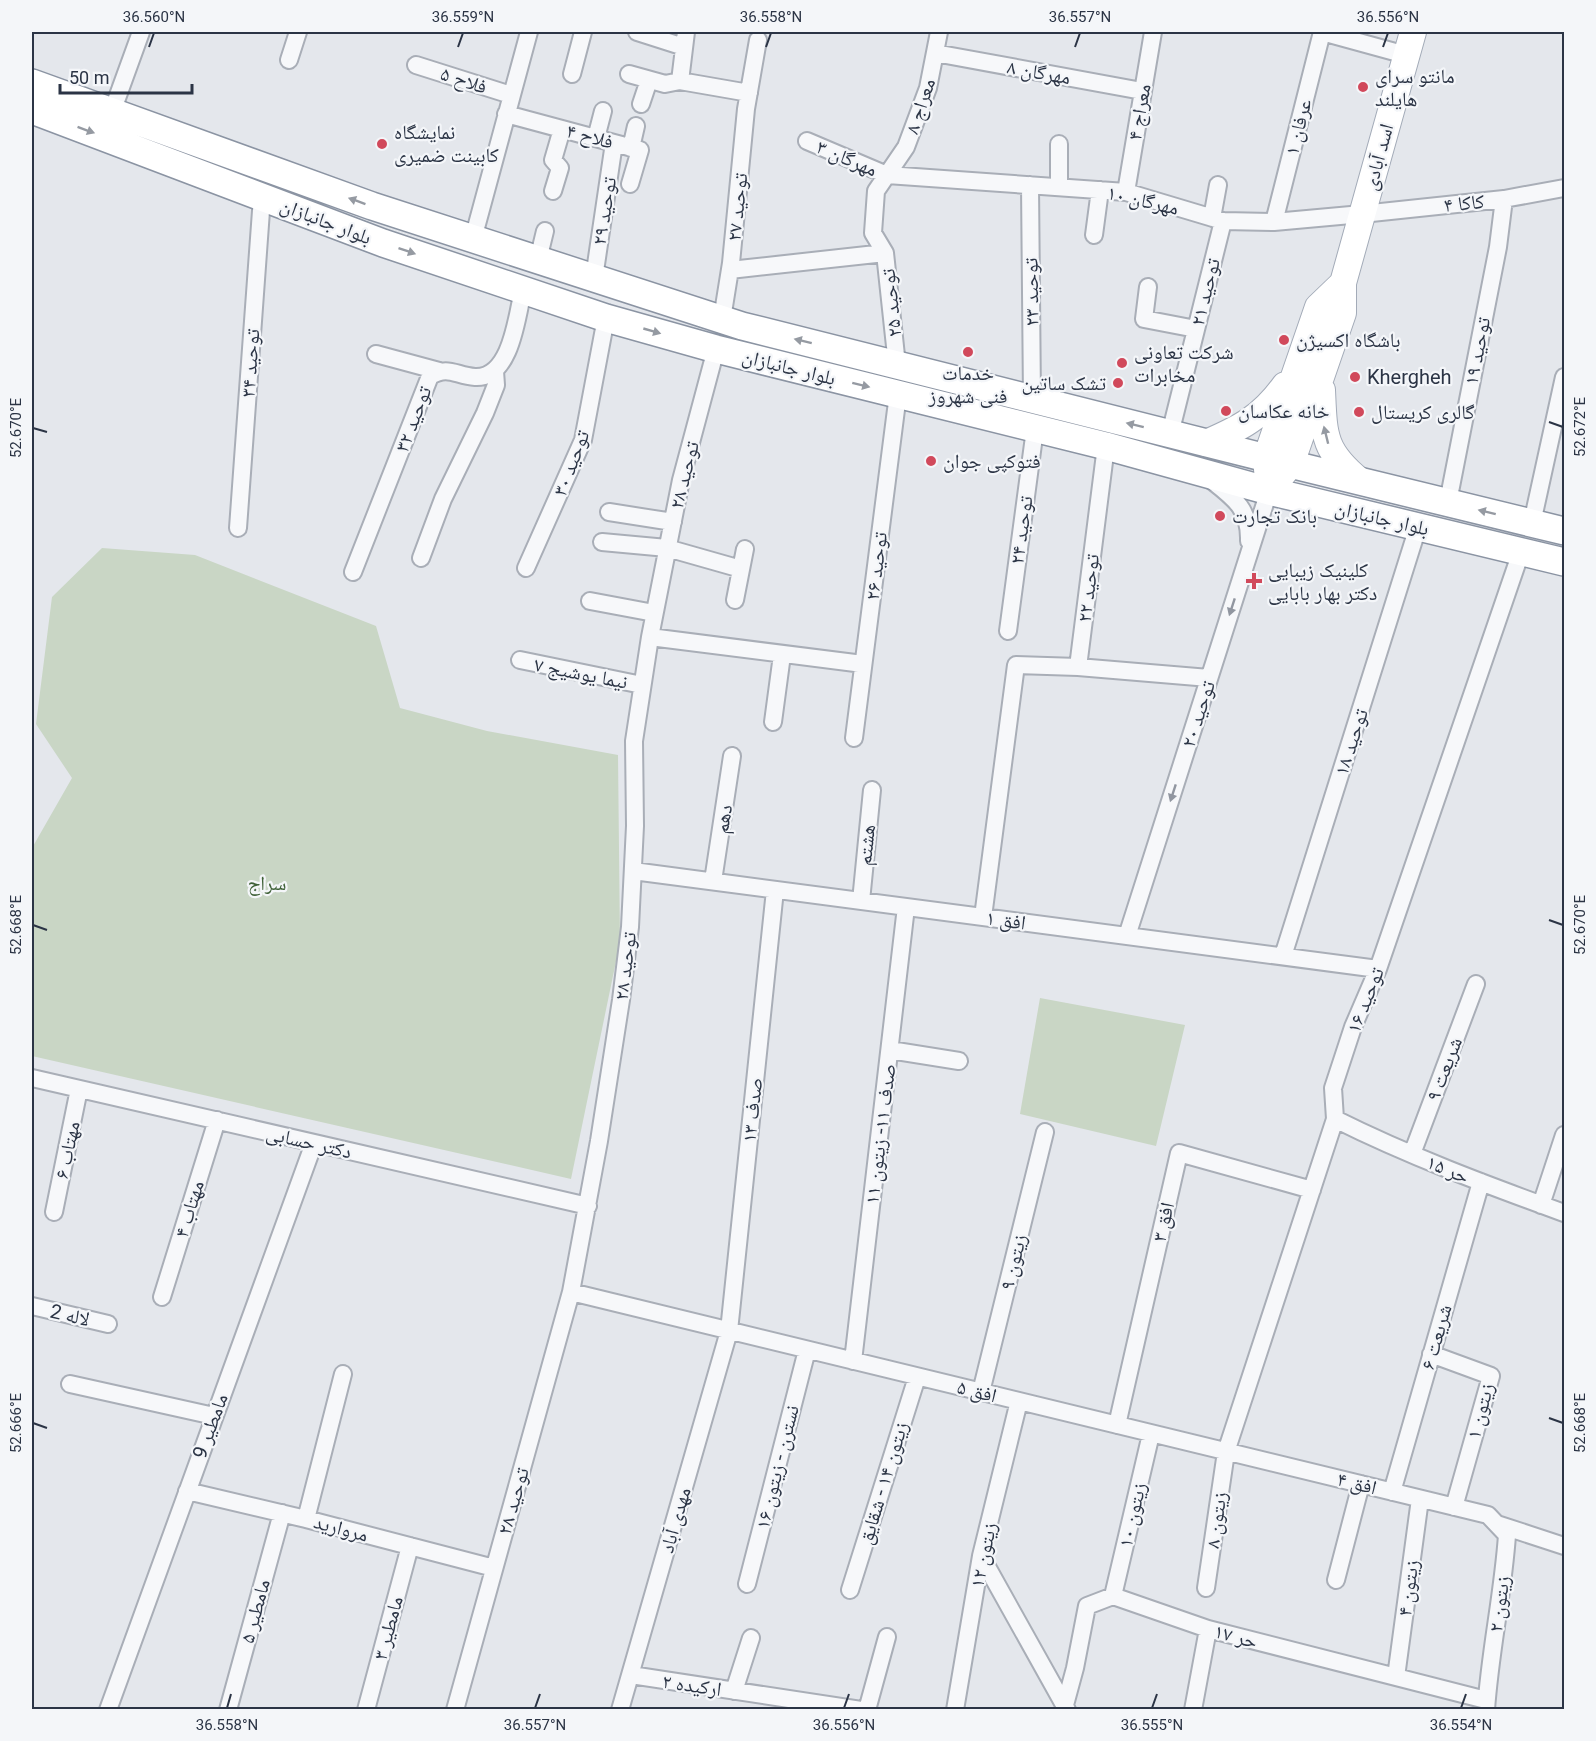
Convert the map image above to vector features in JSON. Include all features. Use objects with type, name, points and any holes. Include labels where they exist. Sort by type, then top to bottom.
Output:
[{"type":"highway","name":"بلوار جانبازان","points":[[32,83],[372,206],[722,319],[1170,434],[1564,531]]},
{"type":"highway","name":"بلوار جانبازان","points":[[32,110],[383,243],[606,318],[716,349],[1106,446],[1269,491],[1564,562]]},
{"type":"main road","name":"اسد آبادی","points":[[1278,461],[1310,369],[1343,313],[1343,283],[1410,43]]},
{"type":"main road","points":[[1206,443],[1239,428],[1259,415],[1310,369],[1329,446],[1340,464],[1360,481]]},
{"type":"main road","points":[[1269,491],[1278,461]]},
{"type":"street","points":[[112,112],[141,32]]},
{"type":"street","points":[[289,60],[297,32]]},
{"type":"street","points":[[473,239],[529,32]]},
{"type":"street","points":[[572,74],[583,32]]},
{"type":"street","points":[[638,32],[685,39],[680,81]]},
{"type":"street","name":"معراج ۸","points":[[887,175],[906,147],[928,88],[939,32]]},
{"type":"street","name":"معراج ۴","points":[[1126,192],[1153,32]]},
{"type":"street","points":[[1322,32],[1410,43]]},
{"type":"street","name":"عرفان ۱","points":[[1274,222],[1322,32]]},
{"type":"street","name":"توحید ۲۷","points":[[722,319],[730,270],[749,93],[758,40]]},
{"type":"street","name":"مهرگان ۸","points":[[935,53],[1142,91]]},
{"type":"street","name":"فلاح ۵","points":[[416,65],[511,95]]},
{"type":"street","points":[[629,74],[665,84],[680,81],[749,93]]},
{"type":"street","points":[[641,104],[648,80]]},
{"type":"street","points":[[596,138],[603,111]]},
{"type":"street","name":"فلاح ۴","points":[[506,114],[640,150],[630,184]]},
{"type":"street","points":[[631,148],[636,126]]},
{"type":"street","points":[[553,191],[560,168],[553,160],[562,129]]},
{"type":"street","name":"مهرگان ۳","points":[[807,141],[887,175]]},
{"type":"street","name":"توحید ۲۹","points":[[594,278],[614,143]]},
{"type":"street","points":[[1059,144],[1059,187]]},
{"type":"street","name":"مهرگان ۱۰","points":[[887,175],[1126,192],[1217,219],[1274,222],[1362,214]]},
{"type":"street","name":"توحید ۲۵","points":[[887,175],[876,191],[873,233],[885,253],[897,365]]},
{"type":"street","name":"توحید ۲۳","points":[[1030,185],[1032,399]]},
{"type":"street","name":"توحید ۲۱","points":[[1170,434],[1196,329],[1217,219],[1218,185]]},
{"type":"street","name":"کاکا ۴","points":[[1362,214],[1504,199],[1564,188]]},
{"type":"street","points":[[1094,235],[1100,190]]},
{"type":"street","name":"توحید ۳۴","points":[[238,528],[262,197]]},
{"type":"street","name":"توحید ۱۹","points":[[1448,502],[1498,247],[1504,199]]},
{"type":"street","points":[[538,260],[545,231]]},
{"type":"street","points":[[730,270],[885,253]]},
{"type":"street","points":[[1148,287],[1144,319],[1196,329]]},
{"type":"street","points":[[421,558],[443,499],[485,413],[496,385],[495,372],[507,356],[523,290]]},
{"type":"street","name":"توحید ۳۰","points":[[526,568],[584,440],[606,318]]},
{"type":"street","name":"توحید ۲۸","points":[[454,1710],[488,1616],[494,1568],[571,1293],[588,1206],[621,1000],[630,927],[634,741],[642,685],[681,480],[716,349]]},
{"type":"street","points":[[376,354],[439,371]]},
{"type":"street","name":"توحید ۳۲","points":[[353,572],[430,376],[439,371],[449,370],[477,377],[495,372]]},
{"type":"street","points":[[1532,523],[1564,377]]},
{"type":"street","name":"توحید ۲۶","points":[[854,738],[898,394]]},
{"type":"street","name":"توحید ۲۴","points":[[1008,631],[1035,429]]},
{"type":"street","name":"توحید ۲۲","points":[[1078,667],[1106,446]]},
{"type":"street","points":[[1201,472],[1237,500],[1247,522],[1249,555]]},
{"type":"street","name":"توحید ۲۰","points":[[1127,936],[1269,491]]},
{"type":"street","points":[[609,512],[673,522]]},
{"type":"street","name":"توحید ۱۸","points":[[1283,956],[1418,527]]},
{"type":"street","points":[[602,542],[667,548],[741,569]]},
{"type":"street","points":[[735,600],[745,549]]},
{"type":"street","name":"توحید ۱۶","points":[[1226,1452],[1335,1119],[1333,1088],[1353,1027],[1378,969],[1521,552]]},
{"type":"street","points":[[590,601],[654,613]]},
{"type":"street","points":[[650,638],[863,664]]},
{"type":"street","points":[[773,722],[782,655]]},
{"type":"street","name":"نیما یوشیج ۷","points":[[520,660],[642,685]]},
{"type":"street","points":[[983,917],[1016,665],[1078,667],[1209,678]]},
{"type":"street","name":"دهم","points":[[713,881],[732,756]]},
{"type":"street","name":"هشتم","points":[[861,901],[872,790]]},
{"type":"street","name":"افق ۱","points":[[633,871],[1378,969]]},
{"type":"street","name":"صدف ۱۳","points":[[729,1331],[775,890]]},
{"type":"street","name":"صدف ۱۱- زیتون ۱۱","points":[[854,1361],[906,907]]},
{"type":"street","name":"شریعت ۹","points":[[1412,1154],[1476,984]]},
{"type":"street","points":[[890,1050],[959,1061]]},
{"type":"street","name":"دکتر حسابی","points":[[32,1078],[588,1206]]},
{"type":"street","name":"مهتاب ۶","points":[[54,1212],[79,1089]]},
{"type":"street","name":"حر ۱۵","points":[[1335,1119],[1412,1154],[1564,1213]]},
{"type":"street","name":"مهتاب ۴","points":[[162,1297],[217,1120]]},
{"type":"street","name":"زیتون ۹","points":[[981,1392],[1045,1132]]},
{"type":"street","points":[[1541,1205],[1564,1136]]},
{"type":"street","name":"مامطیر 9","points":[[108,1710],[314,1143]]},
{"type":"street","name":"افق ۳","points":[[1117,1425],[1179,1153],[1312,1190]]},
{"type":"street","name":"شریعت ۶","points":[[1392,1492],[1481,1182]]},
{"type":"street","points":[[571,1293],[729,1331]]},
{"type":"street","name":"لاله 2","points":[[32,1306],[108,1324]]},
{"type":"street","name":"افق ۵","points":[[729,1331],[1226,1452]]},
{"type":"street","name":"مهدی آباد","points":[[620,1710],[729,1331]]},
{"type":"street","name":"نسترن - زیتون ۱۶","points":[[747,1584],[807,1350]]},
{"type":"street","name":"زیتون ۱","points":[[1431,1354],[1491,1376],[1454,1507]]},
{"type":"street","points":[[306,1519],[343,1374]]},
{"type":"street","name":"زیتون ۱۴ - شقایق","points":[[850,1590],[917,1377]]},
{"type":"street","points":[[70,1384],[214,1416]]},
{"type":"street","name":"زیتون ۱۲","points":[[955,1710],[981,1556],[1018,1401]]},
{"type":"street","name":"زیتون ۱۰","points":[[1113,1596],[1151,1434]]},
{"type":"street","name":"افق ۴","points":[[1226,1452],[1454,1507],[1564,1546]]},
{"type":"street","name":"زیتون ۸","points":[[1206,1588],[1226,1452]]},
{"type":"street","points":[[1336,1580],[1361,1484]]},
{"type":"street","name":"مروارید","points":[[187,1491],[494,1568]]},
{"type":"street","name":"زیتون ۴","points":[[1396,1677],[1420,1499]]},
{"type":"street","name":"مامطیر ۵","points":[[228,1710],[282,1513]]},
{"type":"street","name":"زیتون ۲","points":[[1486,1705],[1507,1535],[1492,1520]]},
{"type":"street","name":"مامطیر ۳","points":[[366,1710],[411,1546]]},
{"type":"street","points":[[981,1556],[1066,1707]]},
{"type":"street","points":[[1066,1707],[1087,1606],[1113,1596]]},
{"type":"street","name":"حر ۱۷","points":[[1113,1596],[1208,1629],[1396,1677],[1486,1705]]},
{"type":"street","points":[[1193,1710],[1208,1629]]},
{"type":"street","points":[[867,1710],[887,1637]]},
{"type":"street","points":[[734,1691],[751,1638]]},
{"type":"street","name":"ارکیده ۲","points":[[631,1676],[734,1691],[766,1703],[861,1710]]},
{"type":"green space","name":"سراج","points":[[102,548],[195,555],[376,626],[400,708],[487,731],[618,755],[620,942],[571,1179],[32,1056],[32,848],[72,778],[36,724],[52,597]]},
{"type":"green space","points":[[1040,998],[1185,1025],[1156,1146],[1020,1114]]},
{"type":"place","name":"مانتو سرای هایلند","points":[[1363,87]]},
{"type":"place","name":"نمایشگاه کابینت ضمیری","points":[[382,144]]},
{"type":"place","name":"باشگاه اکسیژن","points":[[1284,340]]},
{"type":"place","name":"خدمات فنی شهروز","points":[[968,352]]},
{"type":"place","name":"شرکت تعاونی مخابرات","points":[[1122,363]]},
{"type":"place","name":"Khergheh","points":[[1355,377]]},
{"type":"place","name":"تشک ساتین","points":[[1118,383]]},
{"type":"place","name":"خانه عکاسان","points":[[1226,411]]},
{"type":"place","name":"گالری کریستال","points":[[1359,412]]},
{"type":"place","name":"فتوکپی جوان","points":[[931,461]]},
{"type":"place","name":"بانک تجارت","points":[[1220,516]]},
{"type":"place","name":"کلینیک زیبایی دکتر بهار بابایی","points":[[1254,581]]}]
